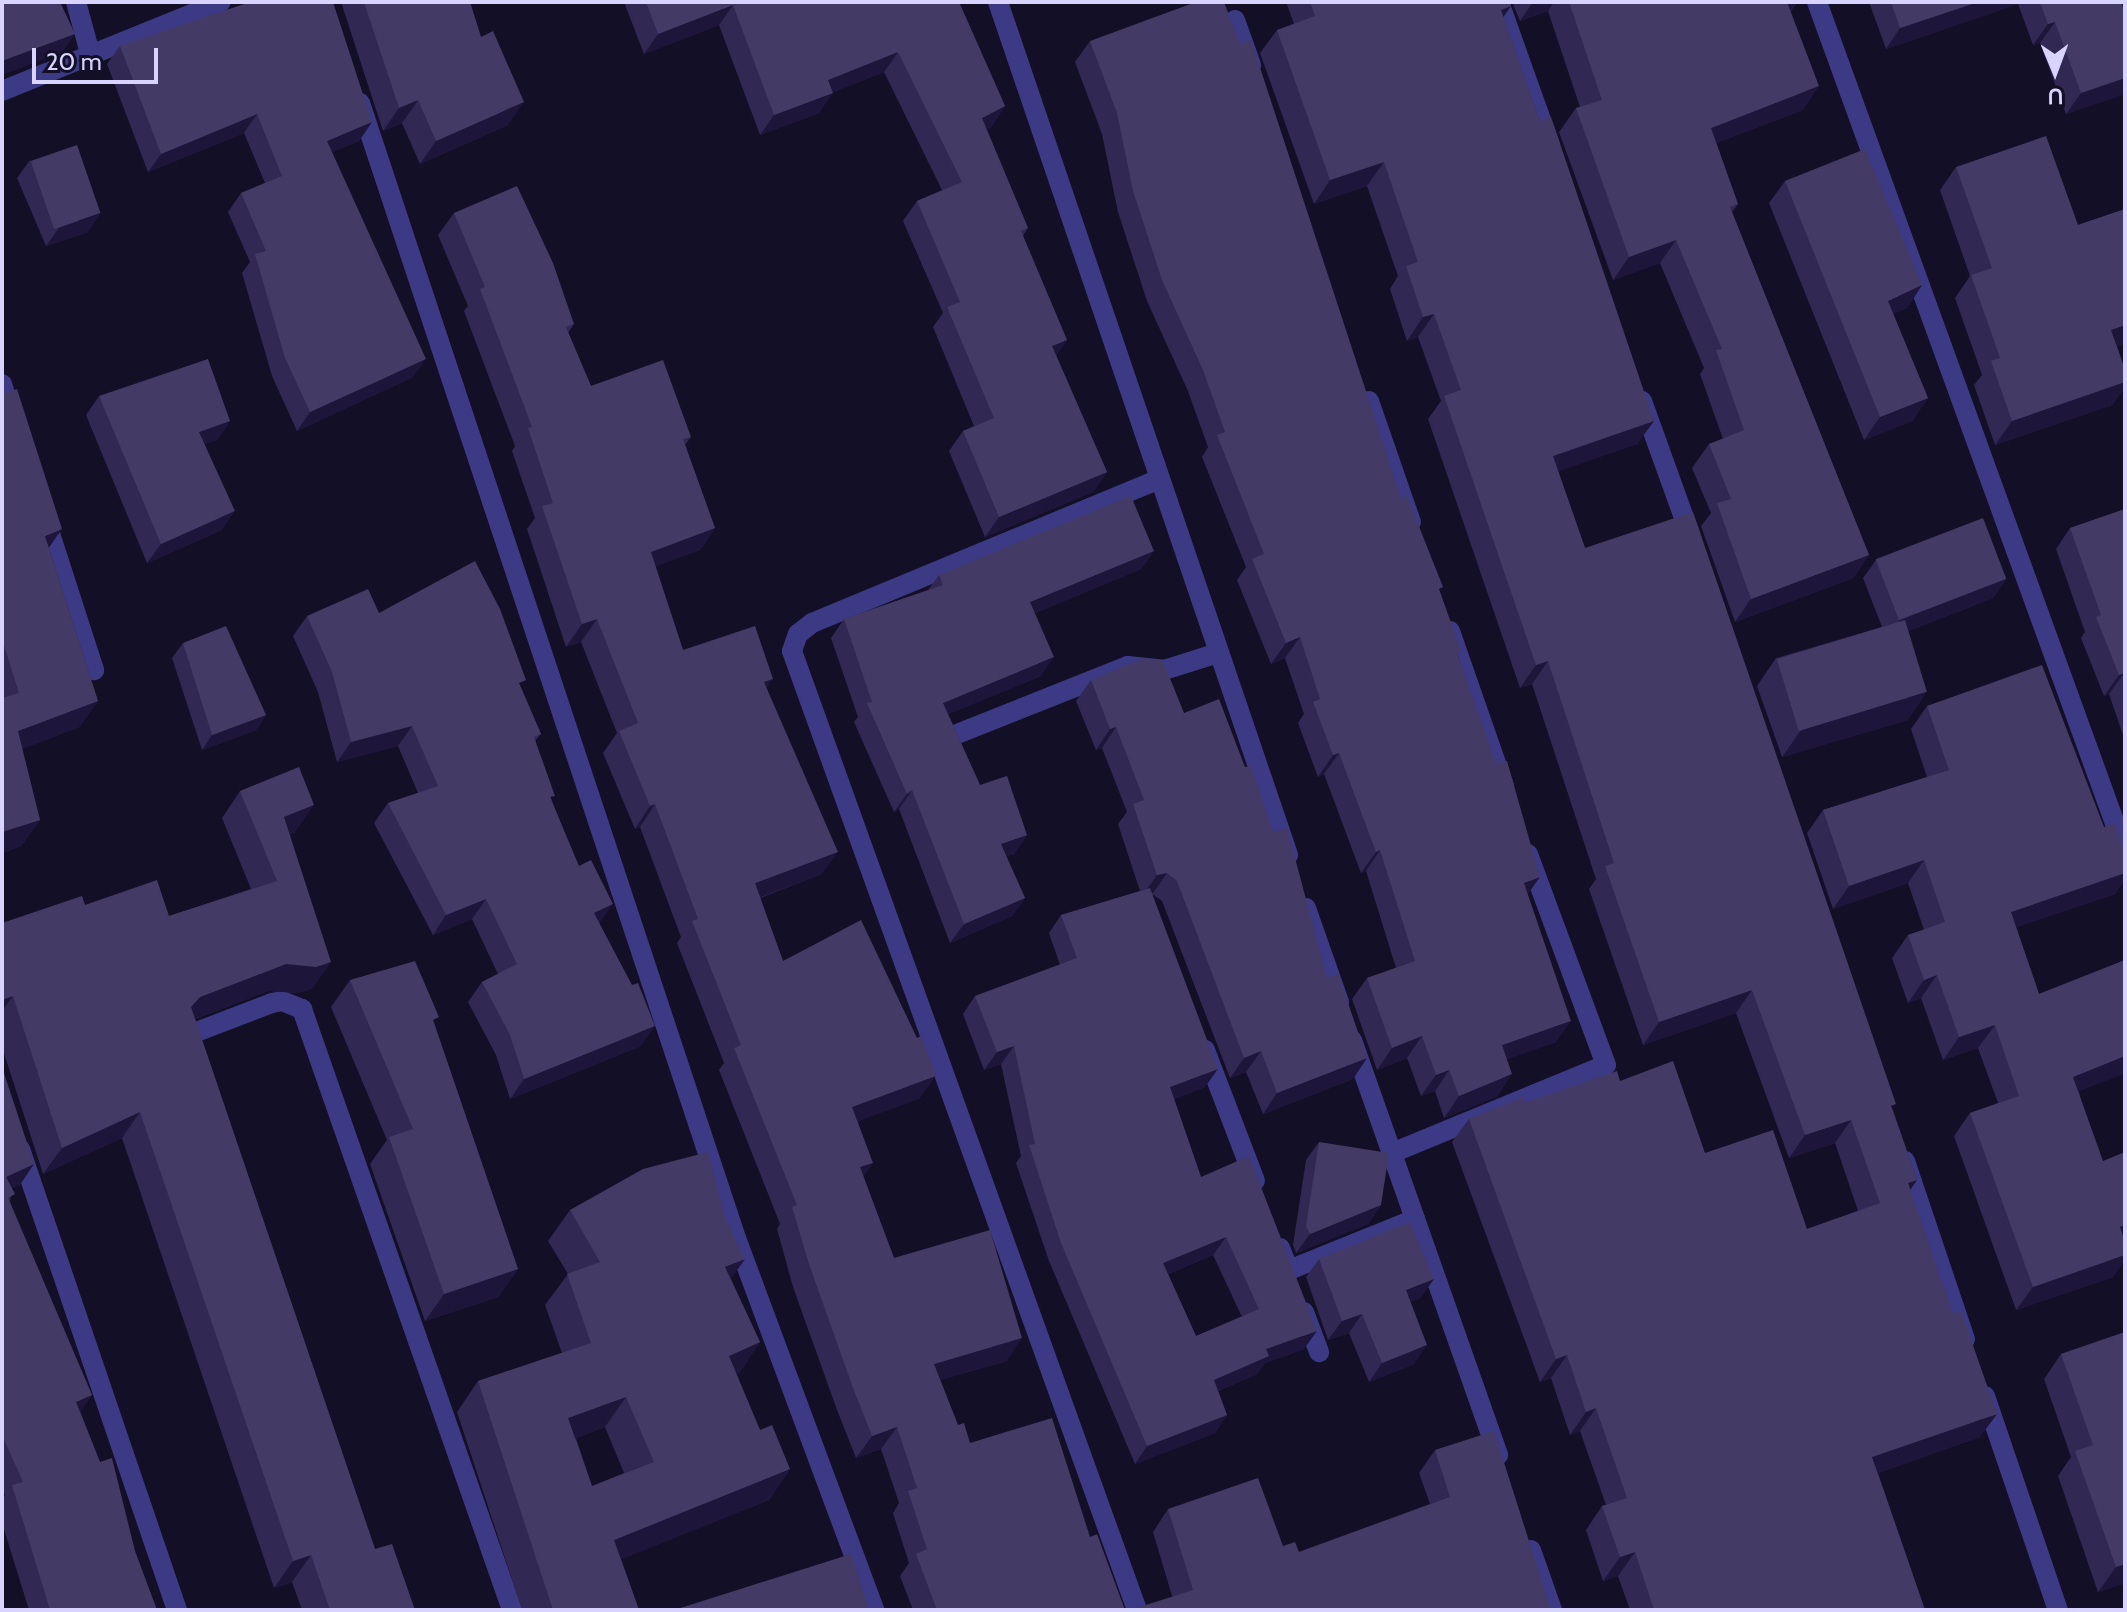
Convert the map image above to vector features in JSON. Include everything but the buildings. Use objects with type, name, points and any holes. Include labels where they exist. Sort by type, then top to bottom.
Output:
[{"type":"street","points":[[76,2],[91,57]]},
{"type":"street","points":[[2,91],[221,2]]},
{"type":"street","points":[[998,2],[1157,480],[1504,1475]]},
{"type":"street","points":[[1499,2],[1558,167]]},
{"type":"street","points":[[1817,2],[2125,851]]},
{"type":"street","points":[[1235,20],[1256,80]]},
{"type":"street","points":[[352,77],[736,1238],[874,1610]]},
{"type":"street","points":[[1634,378],[1699,558]]},
{"type":"street","points":[[1361,379],[1419,544]]},
{"type":"street","points":[[2,384],[21,445]]},
{"type":"street","points":[[1137,1610],[792,651],[798,634],[812,623],[1157,480]]},
{"type":"street","points":[[36,490],[94,670]]},
{"type":"street","points":[[1392,1153],[1606,1065],[1440,604]]},
{"type":"street","points":[[952,736],[1128,666],[1164,670],[1218,653]]},
{"type":"street","points":[[186,1036],[272,1003],[282,1001],[302,1009],[512,1610]]},
{"type":"street","points":[[1195,1023],[1261,1198]]},
{"type":"street","points":[[15,1133],[177,1610]]},
{"type":"street","points":[[1899,1144],[2058,1610]]},
{"type":"street","points":[[1294,1284],[1415,1219]]},
{"type":"street","points":[[1272,1227],[1319,1352]]},
{"type":"street","points":[[1525,1535],[1552,1610]]}]
